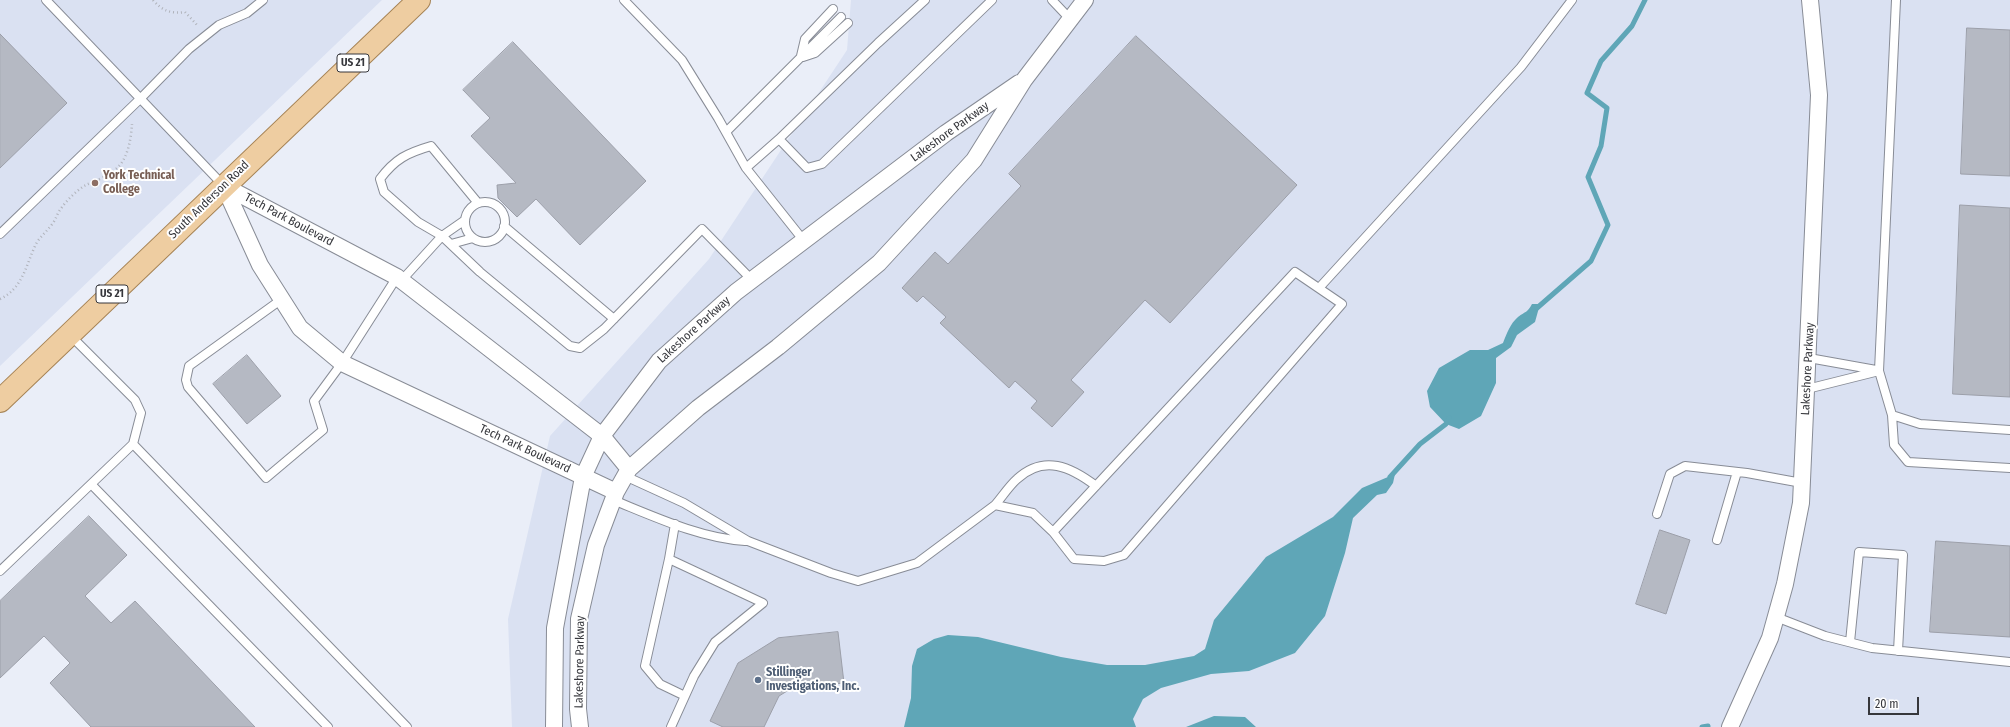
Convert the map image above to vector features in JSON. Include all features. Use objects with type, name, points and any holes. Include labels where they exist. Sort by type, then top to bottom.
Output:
[{"type":"main road","name":"South Anderson Road","points":[[0,401],[419,0]]},
{"type":"street","name":"Lakeshore Parkway","points":[[580,727],[578,709],[579,619],[596,545],[614,496],[627,473],[698,408],[778,347],[879,263],[974,160],[1024,80],[1085,0]]},
{"type":"street","name":"Lakeshore Parkway","points":[[1730,727],[1770,638],[1786,584],[1801,503],[1809,358],[1819,95],[1810,0]]},
{"type":"street","name":"Lakeshore Parkway","points":[[554,727],[555,628],[583,477],[602,436],[659,361],[752,280],[946,134],[1024,80]]},
{"type":"street","name":"Tech Park Boulevard","points":[[224,186],[399,279],[602,436],[627,473]]},
{"type":"street","name":"Tech Park Boulevard","points":[[224,186],[260,265],[300,328],[342,363],[583,477],[614,496]]},
{"type":"lane","points":[[46,0],[224,186]]},
{"type":"lane","points":[[0,234],[140,99],[189,49],[219,26],[247,13],[263,0]]},
{"type":"lane","points":[[624,0],[682,60],[746,168],[804,241]]},
{"type":"lane","points":[[746,168],[779,139],[878,43],[925,0]]},
{"type":"lane","points":[[779,139],[807,168],[822,164],[992,0]]},
{"type":"lane","points":[[1052,0],[1070,18]]},
{"type":"lane","points":[[1319,288],[1521,67],[1572,0]]},
{"type":"lane","points":[[1896,0],[1879,371],[1892,415],[1894,445],[1908,462],[2010,468]]},
{"type":"lane","points":[[800,58],[805,39],[833,9]]},
{"type":"lane","points":[[726,132],[841,17]]},
{"type":"lane","points":[[800,58],[815,53],[848,23]]},
{"type":"lane","points":[[478,203],[431,146],[410,152],[391,165],[380,179],[384,192],[418,222],[442,236],[480,272],[570,346],[580,348],[614,319],[702,229],[752,280]]},
{"type":"lane","points":[[282,299],[189,366],[187,371],[188,387],[266,478],[323,430],[314,401],[342,363],[399,279],[442,236],[465,220],[471,208],[478,203],[489,203],[500,209],[505,220],[504,226],[498,237],[492,241],[479,241],[473,238],[466,227],[465,220]]},
{"type":"lane","points":[[504,226],[614,319]]},
{"type":"lane","points":[[451,244],[473,238]]},
{"type":"lane","points":[[995,505],[1033,513],[1053,532],[1074,559],[1104,561],[1124,555],[1342,304],[1295,272],[1053,532]]},
{"type":"lane","points":[[0,570],[133,444],[141,414],[136,400],[70,334]]},
{"type":"lane","points":[[1809,358],[1879,371]]},
{"type":"lane","points":[[1807,389],[1879,371]]},
{"type":"lane","points":[[1892,415],[1920,424],[2010,430]]},
{"type":"lane","points":[[133,444],[407,727]]},
{"type":"lane","points":[[627,473],[684,503],[748,541],[831,573],[858,581],[917,563],[995,505],[1017,479],[1035,467],[1058,465],[1079,473],[1096,486]]},
{"type":"lane","points":[[1657,514],[1670,474],[1685,466],[1737,472],[1802,483]]},
{"type":"lane","points":[[1717,540],[1737,472]]},
{"type":"lane","points":[[91,484],[328,727]]},
{"type":"lane","points":[[614,496],[675,524],[723,540],[748,541]]},
{"type":"lane","points":[[675,524],[669,559],[645,666],[660,684],[685,696]]},
{"type":"lane","points":[[1850,642],[1859,552],[1902,555],[1898,651]]},
{"type":"lane","points":[[669,559],[763,603],[715,642],[694,676],[670,727]]},
{"type":"lane","points":[[1776,617],[1825,636],[1872,648],[2010,662]]},
{"type":"path","points":[[153,0],[167,11],[176,13],[185,12],[198,26]]},
{"type":"path","points":[[0,299],[8,296],[16,287],[24,274],[37,243],[54,222],[59,211],[69,199],[82,187],[116,169],[124,159],[131,134],[132,124]]},
{"type":"shaded area","name":"York Technical College","points":[[0,0],[382,0],[0,366]]},
{"type":"shaded area","points":[[851,0],[2010,0],[2010,727],[512,727],[508,619],[550,436],[709,259],[847,50]]},
{"type":"water","points":[[1532,304],[1540,304],[1535,322],[1517,335],[1511,347],[1496,358],[1496,383],[1481,416],[1459,429],[1446,424],[1430,407],[1427,391],[1439,368],[1470,350],[1488,350],[1503,343],[1513,323]]},
{"type":"water","points":[[1395,474],[1393,483],[1386,493],[1377,495],[1353,518],[1345,553],[1325,616],[1295,653],[1249,671],[1211,674],[1161,688],[1143,699],[1133,719],[1136,727],[904,727],[911,698],[912,666],[917,649],[934,639],[948,635],[978,637],[1061,657],[1107,665],[1145,665],[1194,656],[1205,649],[1214,620],[1266,557],[1333,517],[1362,488]]},
{"type":"water","points":[[1214,716],[1245,717],[1256,727],[1186,727]]},
{"type":"building","points":[[1967,28],[2010,30],[2010,176],[1961,174]]},
{"type":"building","points":[[0,34],[67,103],[0,168]]},
{"type":"building","points":[[1136,36],[1297,185],[1170,323],[1145,300],[1071,380],[1084,392],[1052,427],[1031,408],[1037,401],[1015,381],[1009,388],[940,323],[946,317],[923,296],[917,302],[902,288],[935,252],[948,264],[1021,186],[1009,174]]},
{"type":"building","points":[[513,42],[646,181],[580,245],[536,199],[517,217],[498,198],[497,185],[516,183],[471,136],[490,118],[463,90]]},
{"type":"building","points":[[1960,205],[2010,208],[2010,397],[1953,394]]},
{"type":"building","points":[[247,355],[281,396],[247,424],[213,384]]},
{"type":"building","points":[[89,516],[127,555],[85,596],[111,623],[135,601],[255,727],[91,727],[50,683],[70,663],[44,636],[0,678],[0,601]]},
{"type":"building","points":[[1660,530],[1690,540],[1666,614],[1636,604]]},
{"type":"building","points":[[1936,541],[2010,546],[2010,637],[1930,632]]},
{"type":"building","points":[[838,632],[844,683],[792,688],[779,696],[764,727],[723,727],[710,721],[738,663],[778,638]]},
{"type":"waterway","points":[[1537,308],[1591,261],[1608,225],[1588,177],[1601,146],[1607,108],[1587,93],[1601,61],[1632,26],[1645,0]]},
{"type":"waterway","points":[[1390,477],[1420,444],[1446,424],[1449,418]]},
{"type":"waterway","points":[[1702,727],[1708,726]]},
{"type":"place","name":"York Technical College","points":[[95,183]]},
{"type":"place","name":"Stillinger Investigations, Inc.","points":[[758,680]]}]
